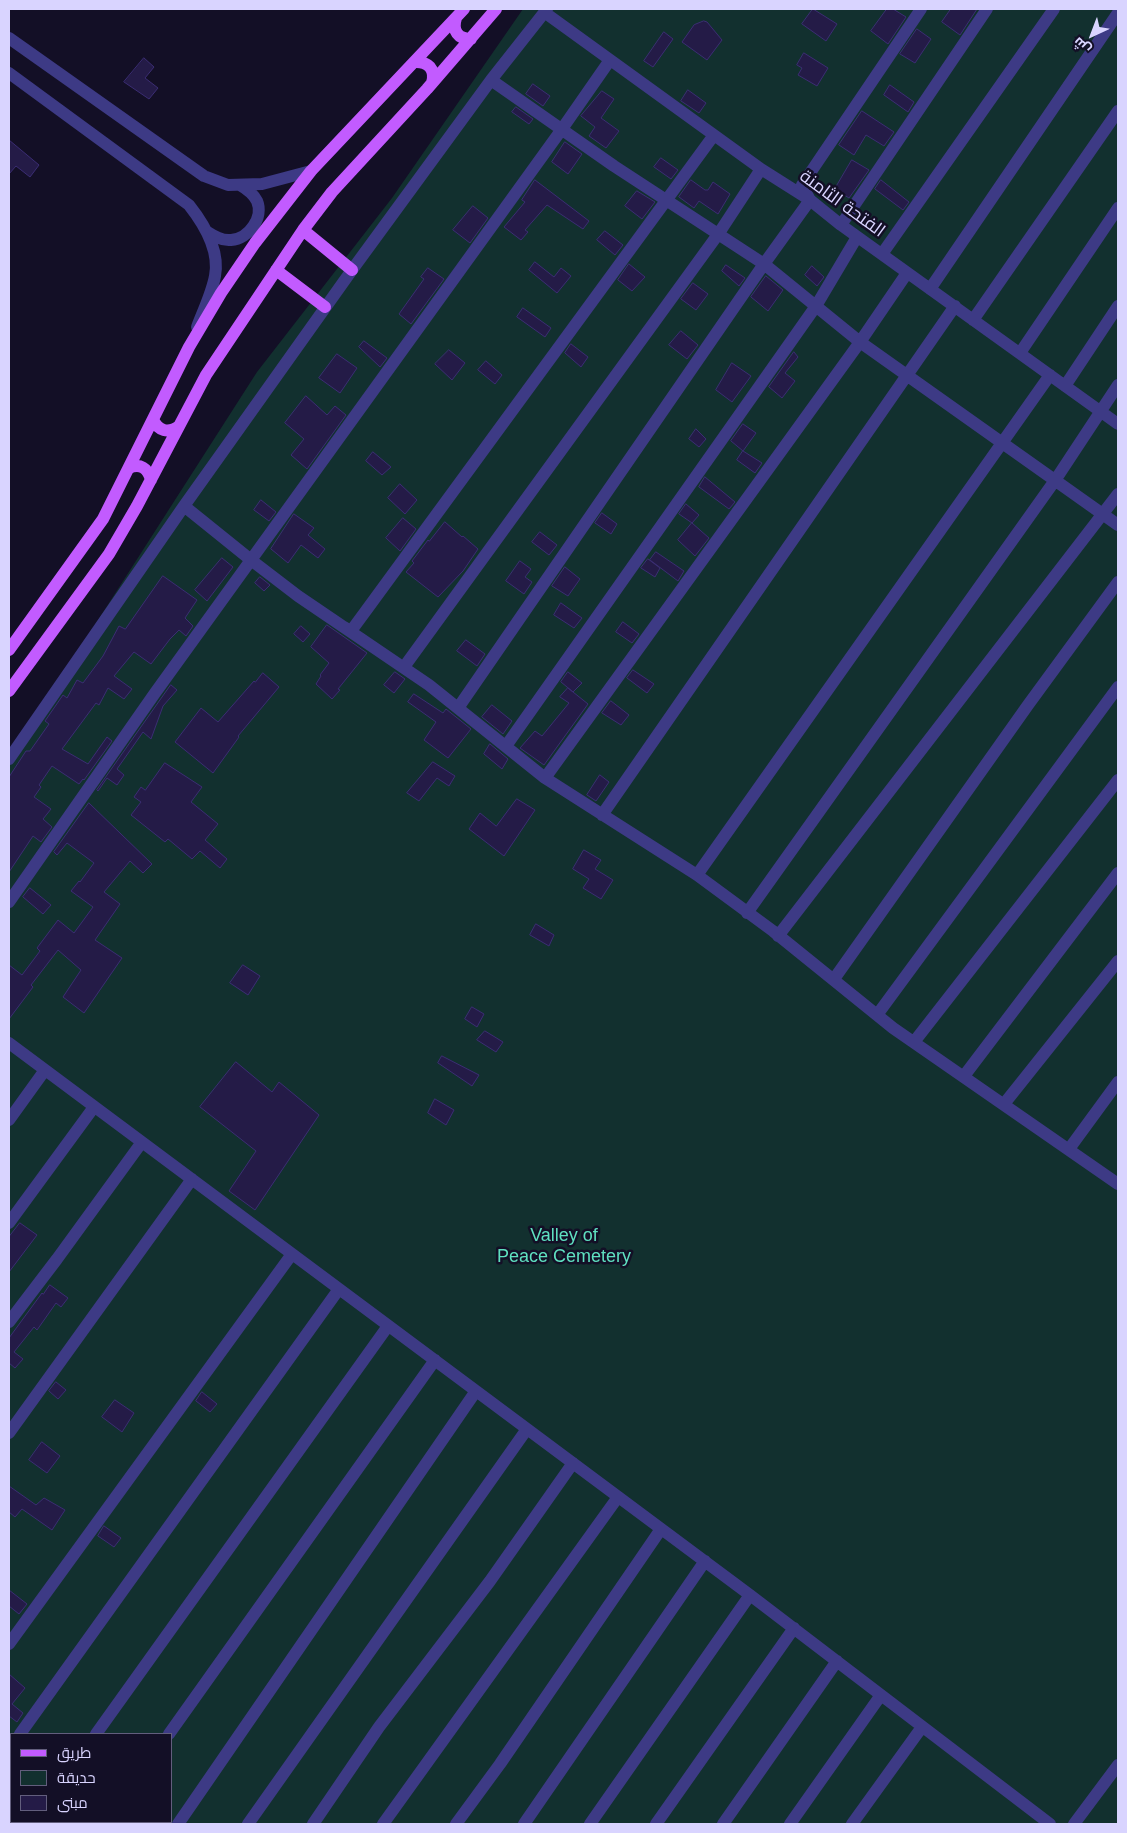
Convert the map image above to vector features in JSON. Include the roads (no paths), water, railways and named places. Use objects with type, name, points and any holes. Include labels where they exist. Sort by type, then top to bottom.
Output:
[{"type":"main road","points":[[9,690],[109,554],[151,480],[206,375],[303,230],[332,192],[432,83],[496,9]]},
{"type":"main road","points":[[460,14],[454,24],[455,31],[465,39],[471,39]]},
{"type":"main road","points":[[9,650],[103,519],[189,347],[221,293],[255,244],[311,171],[460,14]]},
{"type":"main road","points":[[414,62],[428,64],[434,77],[432,83]]},
{"type":"main road","points":[[303,230],[352,270]]},
{"type":"main road","points":[[276,270],[326,307]]},
{"type":"main road","points":[[153,419],[160,430],[173,430],[178,426]]},
{"type":"main road","points":[[129,468],[141,466],[150,474],[151,480]]},
{"type":"street","points":[[458,708],[810,200],[802,184],[921,9]]},
{"type":"street","points":[[841,225],[987,9]]},
{"type":"street","points":[[882,254],[1054,9]]},
{"type":"street","points":[[9,759],[184,506],[352,270],[490,80],[546,11]]},
{"type":"street","name":"الفتحة الثامنة","points":[[546,11],[610,60],[761,169],[810,200],[857,237],[1118,424]]},
{"type":"street","points":[[930,289],[1118,14]]},
{"type":"street","points":[[9,38],[204,176],[228,186],[262,184],[311,171]]},
{"type":"street","points":[[9,902],[250,560],[610,60]]},
{"type":"street","points":[[9,73],[189,205],[199,218],[215,255],[216,275],[189,347]]},
{"type":"street","points":[[490,80],[665,200],[764,264],[860,342],[1118,524]]},
{"type":"street","points":[[973,320],[1118,111]]},
{"type":"street","points":[[338,624],[351,631],[714,135]]},
{"type":"street","points":[[404,668],[719,234],[761,169]]},
{"type":"street","points":[[206,231],[216,237],[230,240],[239,239],[248,233],[254,225],[259,214],[256,199],[250,191],[240,185]]},
{"type":"street","points":[[1020,353],[1118,208]]},
{"type":"street","points":[[506,746],[816,306],[857,237]]},
{"type":"street","points":[[546,778],[860,342],[907,273]]},
{"type":"street","points":[[602,815],[954,306]]},
{"type":"street","points":[[1065,386],[1118,306]]},
{"type":"street","points":[[697,875],[1050,375]]},
{"type":"street","points":[[747,913],[1056,479],[1118,385]]},
{"type":"street","points":[[778,936],[1118,494]]},
{"type":"street","points":[[184,506],[250,560],[338,624],[429,685],[546,778],[697,875],[834,978],[877,1015],[914,1042],[1118,1182]]},
{"type":"street","points":[[834,978],[1022,713],[1118,582]]},
{"type":"street","points":[[877,1015],[1118,687]]},
{"type":"street","points":[[914,1042],[1118,780]]},
{"type":"street","points":[[964,1076],[1118,874]]},
{"type":"street","points":[[1004,1104],[1118,961]]},
{"type":"street","points":[[9,1043],[705,1561],[1050,1824]]},
{"type":"street","points":[[9,1120],[45,1070]]},
{"type":"street","points":[[1069,1149],[1118,1082]]},
{"type":"street","points":[[9,1224],[94,1107]]},
{"type":"street","points":[[9,1322],[142,1142]]},
{"type":"street","points":[[9,1432],[192,1179]]},
{"type":"street","points":[[9,1644],[292,1254]]},
{"type":"street","points":[[21,1733],[340,1289]]},
{"type":"street","points":[[97,1733],[388,1326]]},
{"type":"street","points":[[170,1733],[434,1360]]},
{"type":"street","points":[[178,1824],[476,1391]]},
{"type":"street","points":[[248,1824],[527,1429]]},
{"type":"street","points":[[313,1824],[379,1728],[490,1581],[573,1463]]},
{"type":"street","points":[[383,1824],[618,1497]]},
{"type":"street","points":[[456,1824],[500,1764],[661,1529]]},
{"type":"street","points":[[524,1824],[705,1561]]},
{"type":"street","points":[[590,1824],[750,1595]]},
{"type":"street","points":[[656,1824],[794,1628]]},
{"type":"street","points":[[723,1824],[838,1661]]},
{"type":"street","points":[[790,1824],[882,1695]]},
{"type":"street","points":[[852,1824],[922,1726]]},
{"type":"street","points":[[1074,1824],[1118,1765]]},
{"type":"park label","name":"Valley of Peace Cemetery","points":[[564,1246]]}]
